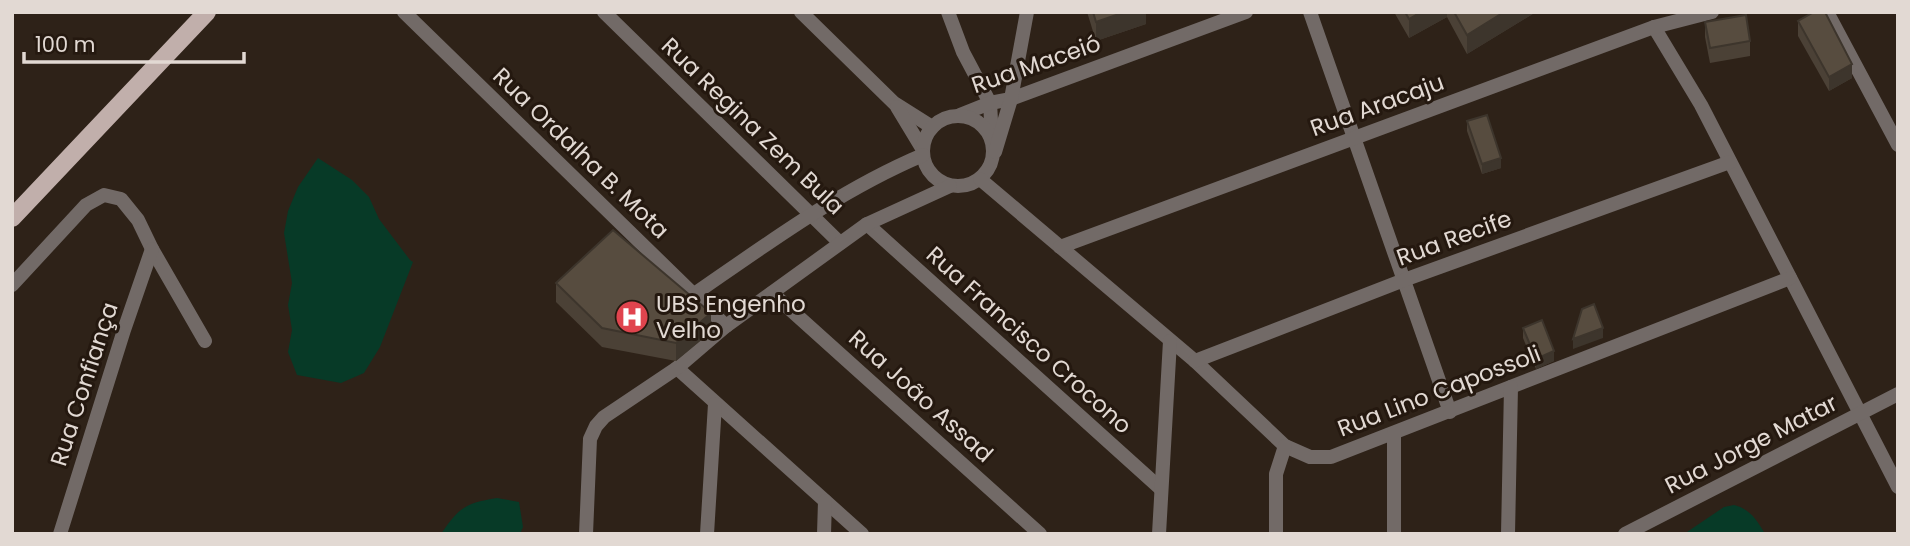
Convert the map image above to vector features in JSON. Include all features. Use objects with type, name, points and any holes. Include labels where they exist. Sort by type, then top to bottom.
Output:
[{"type":"main road","points":[[14,214],[207,12]]},
{"type":"street","name":"Rua Ordalha B. Mota","points":[[404,12],[726,326]]},
{"type":"street","name":"Rua Regina Zem Bula","points":[[604,12],[840,243]]},
{"type":"street","points":[[801,12],[894,103],[932,127]]},
{"type":"street","points":[[948,12],[963,52],[990,103],[993,149]]},
{"type":"street","points":[[586,534],[590,439],[604,417],[677,368],[726,326],[867,224],[950,186],[965,186],[980,179],[989,169],[993,149],[1011,99],[1027,12]]},
{"type":"street","name":"Rua Maceió","points":[[960,115],[990,103],[1011,99],[1245,12]]},
{"type":"street","points":[[1310,12],[1450,412]]},
{"type":"street","name":"Rua Aracaju","points":[[1060,247],[1654,27],[1712,12]]},
{"type":"street","points":[[1827,12],[1898,145]]},
{"type":"street","points":[[1654,27],[1701,105],[1898,487]]},
{"type":"street","points":[[894,103],[923,152],[927,169],[937,180],[950,186]]},
{"type":"street","points":[[923,152],[924,141],[932,127],[945,118],[960,115],[976,120],[987,131],[993,149]]},
{"type":"street","points":[[693,295],[811,214],[923,152]]},
{"type":"street","name":"Rua Recife","points":[[1195,361],[1404,280],[1730,162]]},
{"type":"street","name":"Rua Lino Capossoli","points":[[980,179],[1195,361],[1285,446],[1310,457],[1331,457],[1790,278]]},
{"type":"street","points":[[12,285],[86,205],[104,195],[121,199],[138,220],[205,341]]},
{"type":"street","name":"Rua Francisco Crocono","points":[[867,224],[1161,489]]},
{"type":"street","name":"Rua Confiança","points":[[60,534],[152,249]]},
{"type":"street","name":"Rua João Assad","points":[[772,293],[1040,534]]},
{"type":"street","points":[[1159,534],[1170,341]]},
{"type":"street","points":[[677,368],[862,534]]},
{"type":"street","points":[[1508,534],[1511,387]]},
{"type":"street","name":"Rua Jorge Matar","points":[[1625,534],[1898,394]]},
{"type":"street","points":[[708,534],[715,404]]},
{"type":"street","points":[[1394,433],[1394,534]]},
{"type":"street","points":[[1276,534],[1276,474],[1285,446]]},
{"type":"street","points":[[824,534],[825,500]]},
{"type":"green space","points":[[318,158],[352,180],[369,197],[379,219],[413,262],[380,347],[364,373],[341,383],[297,375],[288,352],[292,330],[288,305],[292,283],[284,233],[288,211],[298,187]]},
{"type":"green space","points":[[497,498],[519,502],[523,527],[520,534],[441,534],[458,512],[470,504]]},
{"type":"green space","points":[[1734,505],[1752,516],[1765,534],[1684,534],[1724,507]]},
{"type":"building","points":[[1093,12],[1125,12],[1096,22]]},
{"type":"building","points":[[1405,12],[1421,12],[1409,19]]},
{"type":"building","points":[[1454,12],[1504,12],[1467,35]]},
{"type":"building","points":[[1814,12],[1825,12],[1852,64],[1829,77],[1798,21]]},
{"type":"building","points":[[1746,15],[1750,41],[1710,48],[1705,22]]},
{"type":"building","points":[[1487,115],[1501,158],[1482,164],[1467,121]]},
{"type":"building","name":"UBS Engenho Velho","points":[[613,230],[711,313],[676,343],[602,328],[556,283]]},
{"type":"building","points":[[1594,304],[1603,328],[1573,339],[1582,309]]},
{"type":"building","points":[[1542,320],[1554,351],[1536,359],[1523,328]]},
{"type":"place","name":"UBS Engenho Velho","points":[[632,317]]}]
